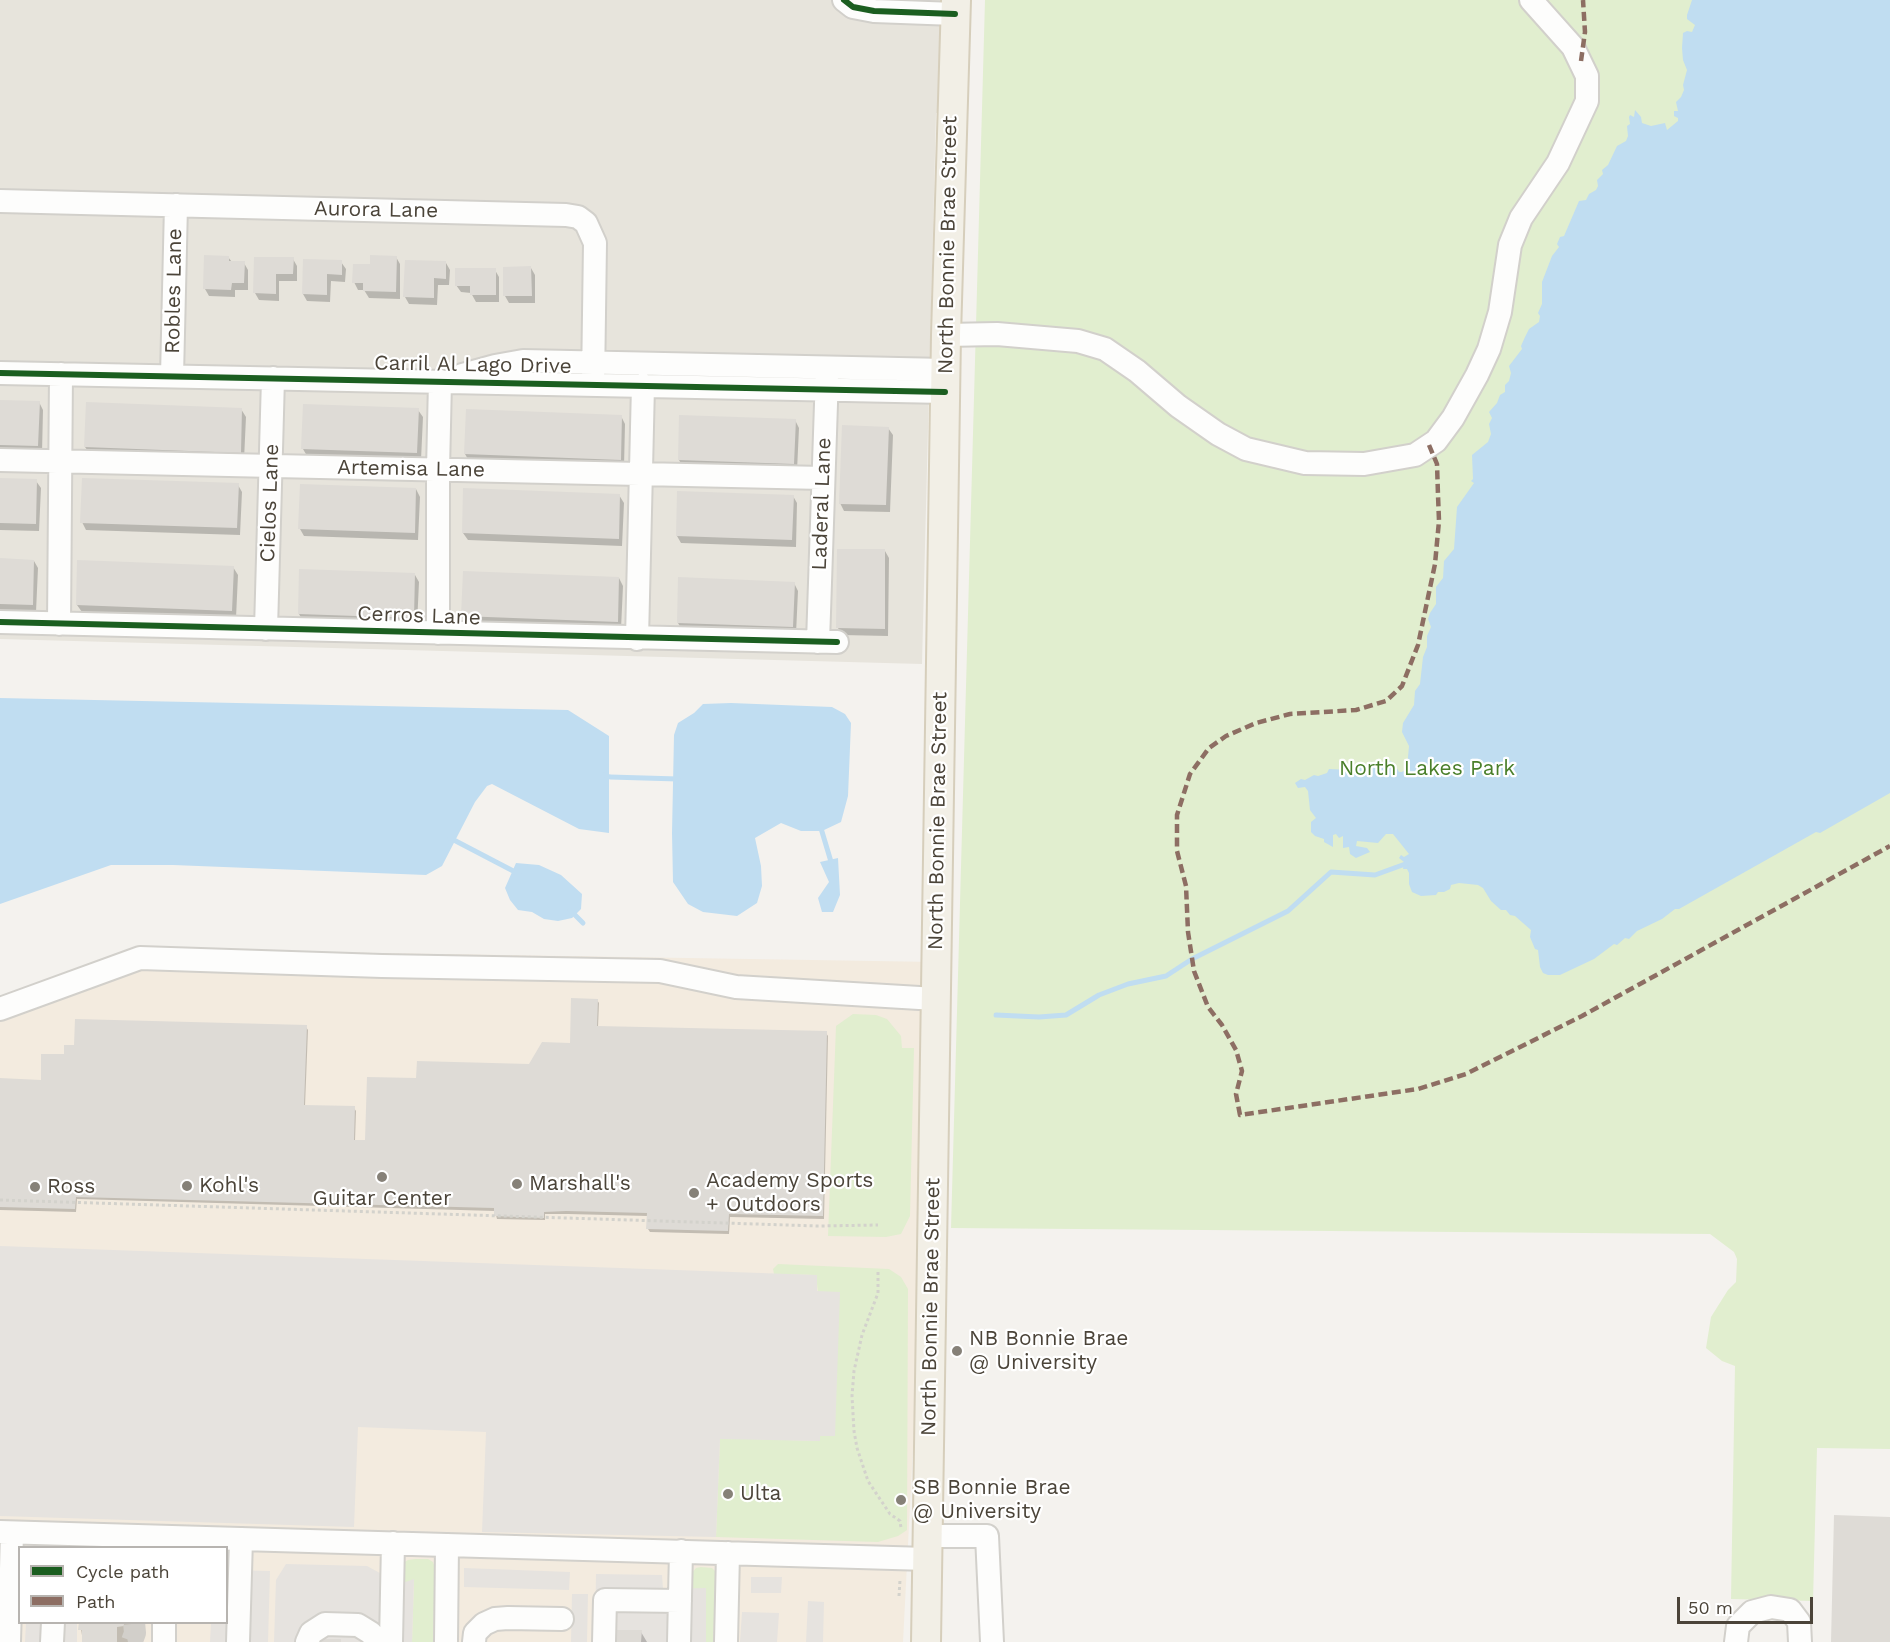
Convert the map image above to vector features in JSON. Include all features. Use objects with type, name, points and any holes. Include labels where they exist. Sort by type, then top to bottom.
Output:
[{"type":"main road","name":"North Bonnie Brae Street","points":[[926,1642],[918,1541],[936,999],[945,381],[955,7]]},
{"type":"street","points":[[844,0],[853,7],[874,11],[955,7]]},
{"type":"street","points":[[946,335],[997,334],[1078,341],[1105,349],[1137,371],[1178,406],[1218,434],[1246,449],[1305,463],[1364,464],[1415,454],[1436,441],[1453,418],[1477,375],[1489,349],[1500,312],[1510,245],[1521,218],[1558,163],[1579,123],[1587,101],[1587,76],[1573,47],[1531,0]]},
{"type":"street","name":"Aurora Lane","points":[[0,201],[578,217],[586,223],[595,243],[593,384]]},
{"type":"street","name":"Robles Lane","points":[[172,376],[176,205]]},
{"type":"street","name":"Carril Al Lago Drive","points":[[440,381],[523,361],[593,361],[826,377],[945,381]]},
{"type":"street","name":"Carril Al Lago Drive","points":[[0,373],[643,385],[826,377]]},
{"type":"street","points":[[59,624],[61,374]]},
{"type":"street","name":"Laderal Lane","points":[[826,377],[823,478],[827,642]]},
{"type":"street","name":"Cielos Lane","points":[[266,629],[273,378]]},
{"type":"street","points":[[438,633],[440,381]]},
{"type":"street","points":[[637,639],[643,385]]},
{"type":"street","name":"Artemisa Lane","points":[[0,460],[823,478]]},
{"type":"street","name":"Cerros Lane","points":[[0,622],[827,642]]},
{"type":"street","points":[[0,1009],[140,957],[382,966],[660,971],[736,987],[936,999]]},
{"type":"street","points":[[9,1642],[6,1532],[55,1541],[241,1539],[728,1553],[987,1536],[992,1642]]},
{"type":"street","points":[[238,1642],[233,1579],[241,1539]]},
{"type":"street","points":[[391,1642],[393,1544]]},
{"type":"street","points":[[446,1642],[447,1545]]},
{"type":"street","points":[[679,1642],[681,1551]]},
{"type":"street","points":[[726,1642],[728,1553]]},
{"type":"street","points":[[604,1642],[605,1600],[680,1601]]},
{"type":"street","points":[[1736,1642],[1738,1626],[1752,1612],[1771,1607],[1790,1610],[1799,1622],[1800,1642]]},
{"type":"street","points":[[474,1642],[475,1633],[484,1624],[495,1619],[562,1623],[506,1625],[491,1629],[481,1642]]},
{"type":"street","points":[[1751,1642],[1752,1632],[1760,1621],[1775,1620],[1786,1629],[1794,1642]]},
{"type":"street","points":[[52,1642],[53,1624]]},
{"type":"street","points":[[164,1624],[164,1642]]},
{"type":"street","points":[[307,1642],[311,1633],[325,1624],[358,1625],[371,1633],[377,1642]]},
{"type":"path","points":[[0,1200],[819,1226],[878,1225]]},
{"type":"path","points":[[878,1272],[878,1293],[862,1335],[854,1371],[852,1396],[854,1431],[868,1480],[890,1514],[900,1521],[918,1541]]},
{"type":"path","points":[[899,1596],[900,1580]]},
{"type":"shaded area","points":[[0,0],[956,0],[951,113],[936,113],[922,664],[0,639]]},
{"type":"shaded area","points":[[130,949],[936,962],[903,1642],[0,1642],[0,1000]]},
{"type":"shaded area","points":[[0,1246],[817,1275],[817,1291],[840,1292],[835,1436],[820,1436],[820,1441],[720,1439],[716,1537],[482,1532],[486,1432],[358,1427],[354,1527],[0,1516]]},
{"type":"shaded area","points":[[286,1564],[367,1566],[400,1584],[414,1579],[412,1642],[274,1642],[276,1580]]},
{"type":"shaded area","points":[[464,1568],[570,1572],[569,1590],[464,1587]]},
{"type":"shaded area","points":[[228,1570],[270,1571],[268,1642],[210,1642],[211,1624],[228,1624]]},
{"type":"shaded area","points":[[596,1574],[662,1575],[663,1589],[706,1588],[706,1642],[595,1642]]},
{"type":"shaded area","points":[[751,1577],[782,1577],[781,1593],[751,1593]]},
{"type":"shaded area","points":[[572,1594],[588,1594],[587,1642],[571,1642]]},
{"type":"shaded area","points":[[808,1601],[824,1602],[823,1642],[806,1642]]},
{"type":"shaded area","points":[[742,1612],[779,1613],[777,1642],[740,1642]]},
{"type":"shaded area","points":[[26,1624],[77,1624],[77,1642],[25,1642]]},
{"type":"green space","name":"North Lakes Park","points":[[985,0],[1890,0],[1890,1449],[1817,1448],[1813,1601],[1731,1599],[1735,1366],[1722,1361],[1706,1348],[1711,1317],[1728,1290],[1736,1282],[1737,1259],[1734,1252],[1710,1234],[951,1228]]},
{"type":"green space","points":[[853,1014],[876,1015],[887,1019],[901,1036],[902,1048],[914,1048],[910,1216],[901,1234],[886,1237],[828,1236],[836,1026]]},
{"type":"green space","points":[[778,1264],[889,1269],[901,1277],[908,1289],[907,1530],[898,1536],[878,1542],[716,1537],[720,1438],[819,1441],[820,1436],[834,1436],[816,1275],[774,1274],[773,1269]]},
{"type":"green space","points":[[415,1559],[428,1559],[433,1562],[435,1568],[433,1642],[412,1642],[414,1580],[400,1584],[401,1564]]},
{"type":"green space","points":[[696,1568],[712,1568],[716,1572],[713,1642],[704,1642],[692,1588],[692,1573]]},
{"type":"water","points":[[1692,0],[1890,0],[1890,793],[1820,833],[1816,832],[1679,909],[1675,909],[1662,919],[1637,931],[1629,939],[1625,938],[1617,945],[1614,944],[1594,959],[1560,975],[1548,975],[1543,973],[1540,967],[1538,950],[1535,949],[1530,937],[1531,930],[1506,910],[1501,910],[1491,901],[1483,888],[1478,885],[1459,883],[1451,885],[1450,889],[1438,892],[1436,895],[1421,896],[1412,892],[1409,873],[1407,869],[1403,869],[1404,862],[1399,858],[1401,855],[1404,857],[1409,854],[1393,834],[1386,834],[1378,843],[1357,841],[1356,846],[1367,848],[1370,852],[1356,858],[1350,854],[1349,847],[1343,848],[1343,836],[1339,838],[1336,834],[1333,835],[1333,847],[1324,842],[1324,839],[1315,836],[1311,832],[1311,822],[1316,818],[1310,810],[1308,791],[1305,787],[1298,788],[1295,783],[1301,779],[1305,780],[1314,775],[1327,773],[1329,769],[1351,770],[1356,765],[1375,765],[1377,768],[1388,760],[1394,763],[1399,772],[1407,768],[1409,746],[1402,732],[1403,723],[1414,705],[1415,691],[1420,684],[1427,636],[1431,627],[1428,619],[1436,604],[1436,587],[1443,578],[1444,561],[1454,549],[1457,507],[1474,483],[1471,481],[1473,479],[1472,455],[1488,442],[1491,434],[1489,424],[1492,418],[1489,412],[1497,403],[1500,395],[1505,392],[1505,385],[1511,373],[1509,366],[1522,349],[1521,346],[1529,329],[1539,322],[1542,282],[1552,256],[1559,247],[1557,244],[1560,237],[1564,236],[1579,201],[1586,200],[1589,194],[1596,190],[1597,180],[1603,174],[1602,170],[1608,165],[1617,146],[1626,141],[1630,115],[1634,117],[1635,110],[1641,117],[1642,123],[1651,126],[1665,123],[1667,130],[1678,121],[1678,118],[1674,116],[1674,111],[1678,111],[1676,102],[1684,90],[1687,70],[1683,60],[1683,33],[1692,32],[1695,25],[1687,19]]},
{"type":"water","points":[[0,698],[568,710],[609,736],[609,833],[579,829],[492,784],[487,786],[475,802],[442,866],[426,875],[173,865],[111,865],[0,904]]},
{"type":"water","points":[[703,704],[832,707],[845,714],[851,723],[848,796],[841,822],[822,831],[801,831],[781,823],[755,838],[761,866],[762,886],[757,903],[737,916],[703,912],[688,904],[673,882],[674,735],[678,723]]},
{"type":"water","points":[[838,858],[840,895],[833,912],[822,912],[818,898],[829,882],[820,862]]},
{"type":"water","points":[[516,863],[539,865],[561,875],[582,894],[581,909],[572,918],[558,921],[518,910],[510,900],[505,888]]},
{"type":"building","points":[[204,255],[229,256],[229,261],[245,261],[244,283],[232,283],[231,290],[203,289]]},
{"type":"building","points":[[370,255],[397,256],[396,292],[363,291],[363,283],[352,283],[353,264],[370,264]]},
{"type":"building","points":[[254,257],[294,257],[293,274],[276,274],[276,294],[253,293]]},
{"type":"building","points":[[303,259],[342,260],[342,275],[327,274],[327,295],[302,294]]},
{"type":"building","points":[[405,260],[446,261],[446,279],[434,278],[434,298],[403,297]]},
{"type":"building","points":[[531,266],[532,296],[503,296],[503,267]]},
{"type":"building","points":[[455,268],[496,268],[496,295],[470,295],[470,286],[455,286]]},
{"type":"building","points":[[0,400],[40,401],[38,446],[0,445]]},
{"type":"building","points":[[86,402],[242,408],[241,453],[84,447]]},
{"type":"building","points":[[303,404],[419,408],[417,453],[301,449]]},
{"type":"building","points":[[466,409],[622,415],[621,460],[464,454]]},
{"type":"building","points":[[679,415],[796,419],[794,464],[678,460]]},
{"type":"building","points":[[842,425],[889,427],[886,505],[839,504]]},
{"type":"building","points":[[0,478],[37,479],[36,524],[0,523]]},
{"type":"building","points":[[82,478],[239,483],[237,528],[80,523]]},
{"type":"building","points":[[300,484],[416,488],[415,533],[298,529]]},
{"type":"building","points":[[463,488],[620,494],[619,539],[462,533]]},
{"type":"building","points":[[677,491],[794,495],[792,540],[676,536]]},
{"type":"building","points":[[837,549],[885,549],[885,629],[836,628]]},
{"type":"building","points":[[0,558],[34,560],[33,605],[0,604]]},
{"type":"building","points":[[77,560],[234,566],[232,611],[76,605]]},
{"type":"building","points":[[299,569],[415,573],[414,618],[298,614]]},
{"type":"building","points":[[463,571],[619,577],[618,622],[461,616]]},
{"type":"building","points":[[678,577],[795,582],[793,627],[677,623]]},
{"type":"building","points":[[571,998],[598,999],[597,1026],[827,1031],[823,1216],[729,1214],[728,1231],[646,1229],[647,1213],[544,1212],[544,1218],[494,1216],[494,1208],[76,1197],[75,1209],[0,1207],[0,1078],[41,1080],[41,1054],[64,1054],[64,1045],[74,1045],[75,1019],[307,1025],[304,1105],[355,1106],[354,1140],[365,1140],[367,1077],[416,1078],[417,1061],[529,1064],[542,1042],[570,1043]]},
{"type":"building","points":[[1834,1515],[1890,1517],[1890,1642],[1831,1642]]},
{"type":"building","points":[[79,1624],[124,1624],[124,1626],[117,1627],[117,1642],[82,1642],[82,1630],[78,1630]]},
{"type":"building","points":[[615,1630],[642,1630],[641,1642],[615,1642]]},
{"type":"building","points":[[321,1639],[341,1639],[341,1642],[321,1642]]},
{"type":"waterway","points":[[604,775],[678,779]]},
{"type":"waterway","points":[[820,825],[832,865]]},
{"type":"waterway","points":[[450,838],[519,874]]},
{"type":"waterway","points":[[996,1015],[1039,1017],[1066,1015],[1099,995],[1128,984],[1166,976],[1192,959],[1288,911],[1331,872],[1375,875],[1408,863]]},
{"type":"waterway","points":[[570,910],[583,923]]},
{"type":"tunnel","points":[[128,1642],[132,1641],[135,1633],[134,1624]]},
{"type":"marked path","points":[[1581,61],[1585,32],[1583,0]]},
{"type":"marked path","points":[[1429,445],[1437,464],[1439,521],[1435,564],[1418,645],[1402,686],[1386,701],[1356,710],[1290,714],[1256,723],[1226,736],[1209,748],[1190,774],[1177,815],[1177,851],[1186,886],[1188,932],[1194,971],[1208,1007],[1222,1025],[1236,1050],[1242,1071],[1236,1094],[1240,1115],[1418,1089],[1466,1074],[1582,1016],[1890,846]]},
{"type":"cycle path","points":[[844,0],[853,7],[874,11],[955,14]]},
{"type":"cycle path","points":[[0,373],[945,392]]},
{"type":"cycle path","points":[[0,622],[837,642]]},
{"type":"place","name":"Guitar Center","points":[[382,1177]]},
{"type":"place","name":"Marshall's","points":[[517,1184]]},
{"type":"place","name":"Kohl's","points":[[187,1186]]},
{"type":"place","name":"Ross","points":[[35,1187]]},
{"type":"place","name":"Academy Sports + Outdoors","points":[[694,1193]]},
{"type":"place","name":"NB Bonnie Brae @ University","points":[[957,1351]]},
{"type":"place","name":"Ulta","points":[[728,1494]]},
{"type":"place","name":"SB Bonnie Brae @ University","points":[[901,1500]]}]
